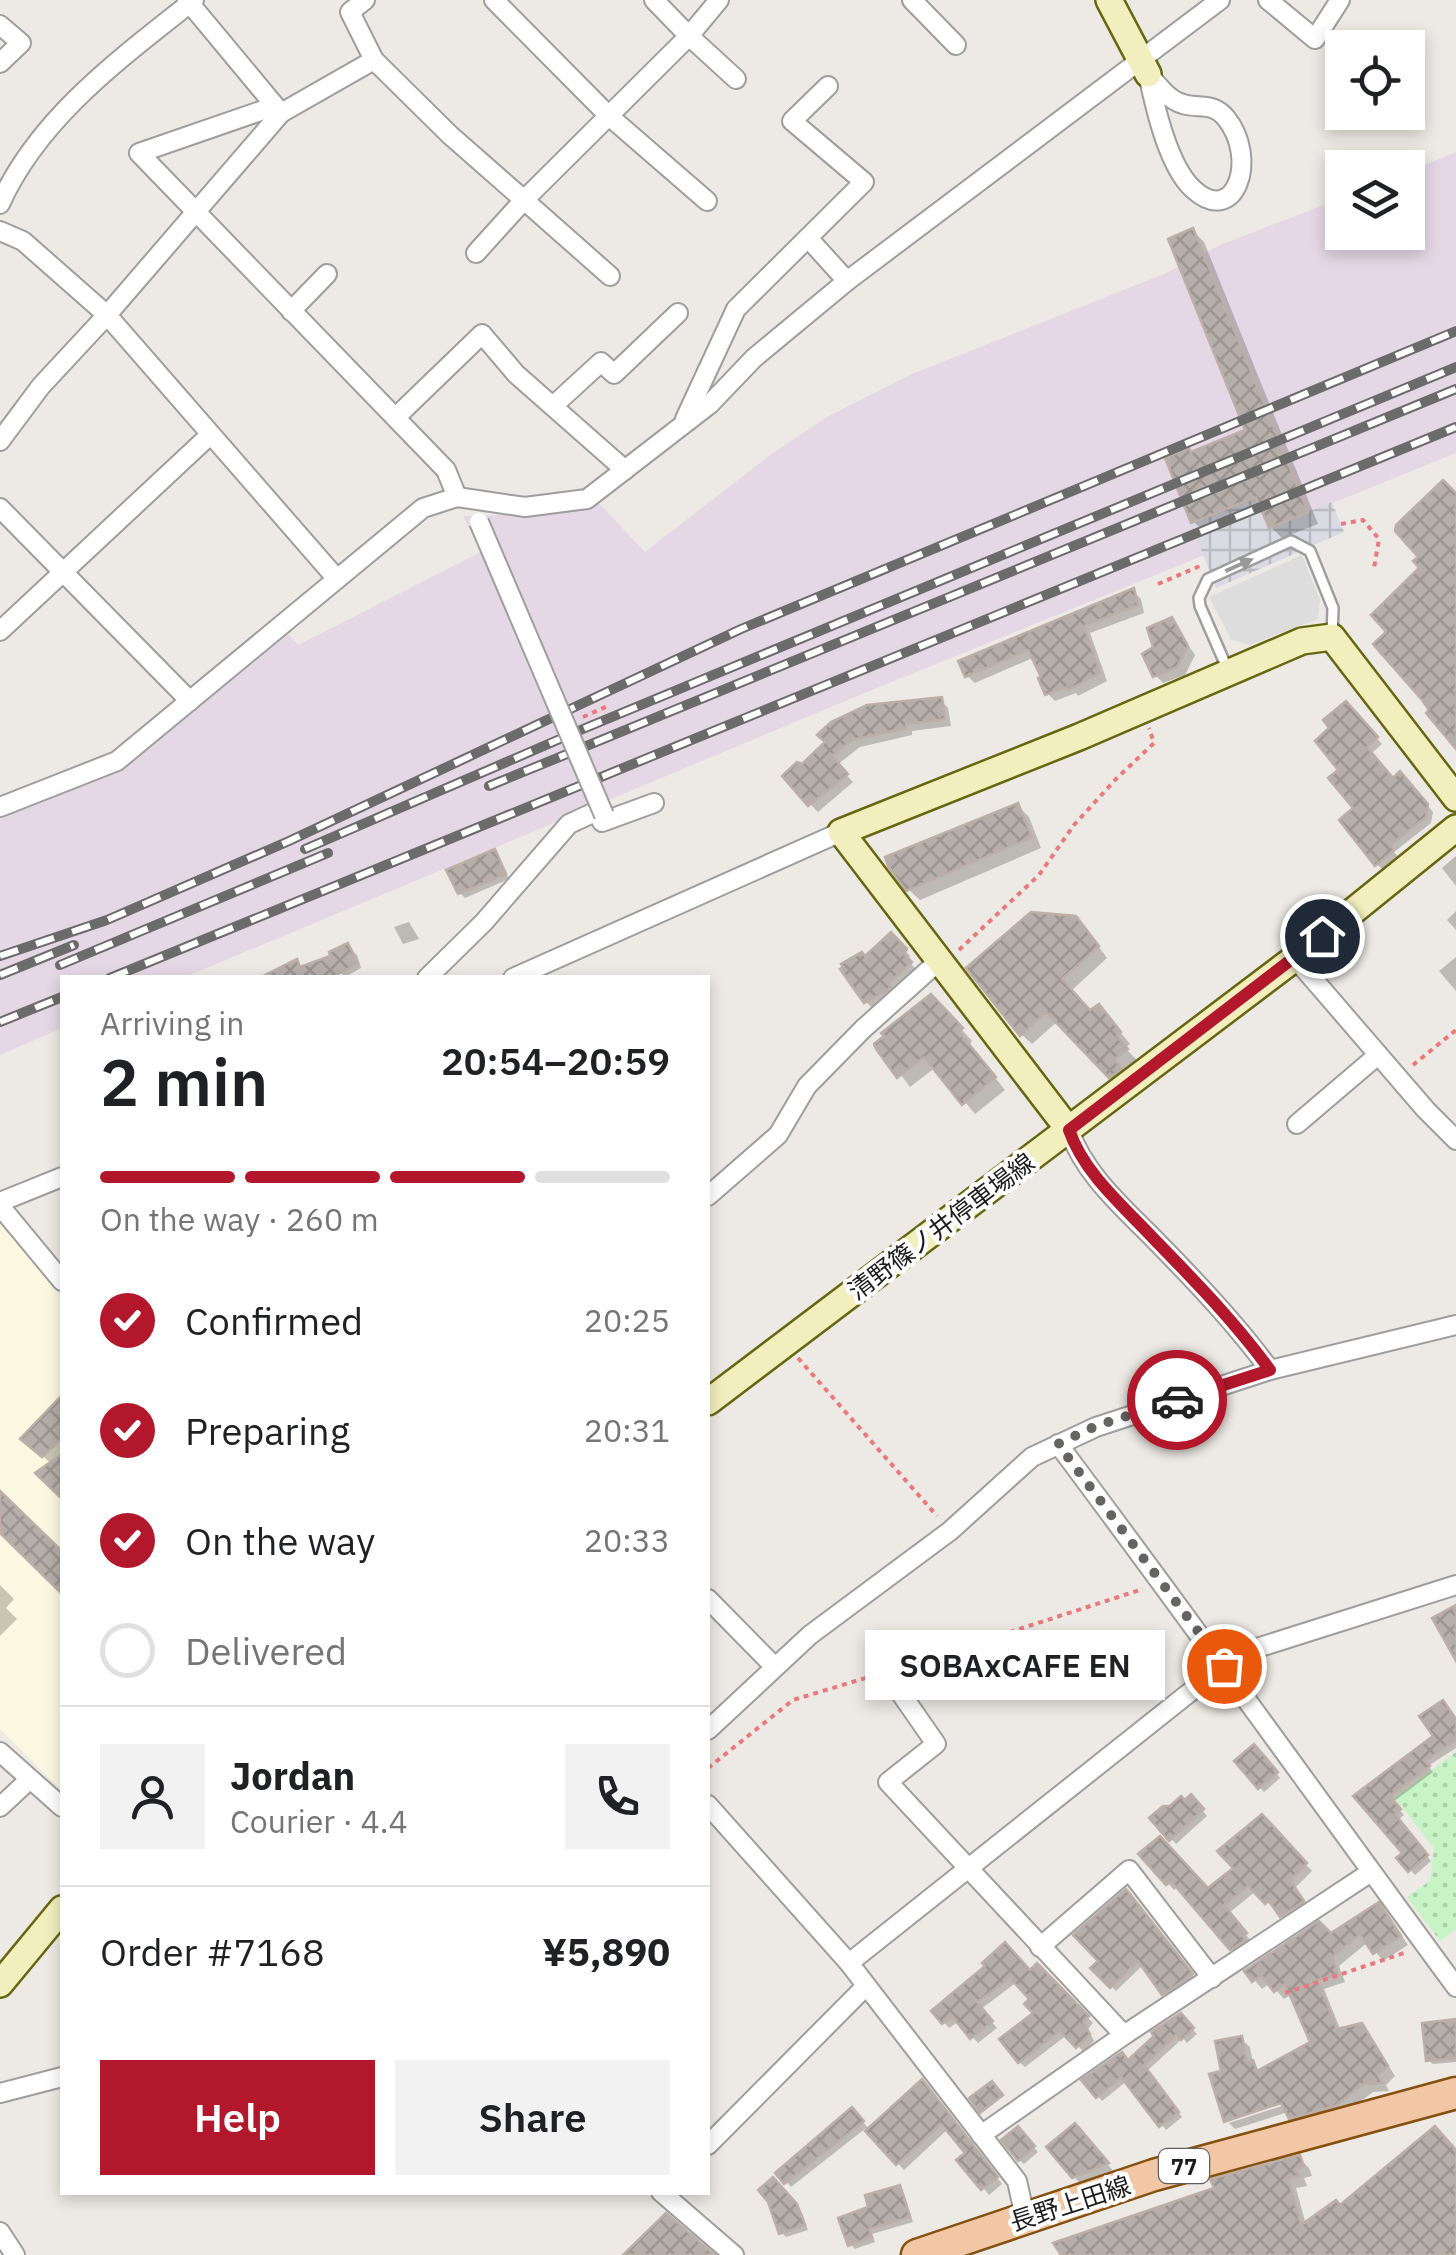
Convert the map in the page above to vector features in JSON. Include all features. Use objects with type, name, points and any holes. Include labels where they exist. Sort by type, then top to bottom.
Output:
[{"type":"main road","name":"長野上田線","points":[[917,2255],[1260,2144],[1456,2093]]},
{"type":"street","points":[[365,0],[350,12],[374,60],[450,136],[610,276]]},
{"type":"street","points":[[494,0],[610,116],[707,201]]},
{"type":"street","points":[[654,0],[736,79]]},
{"type":"street","points":[[476,253],[689,36],[719,0]]},
{"type":"street","points":[[912,0],[956,44]]},
{"type":"street","points":[[1109,0],[1145,68],[1177,167],[1191,188],[1206,198],[1216,199],[1236,189],[1243,163],[1229,122],[1212,107],[1186,106],[1168,95],[1145,68]]},
{"type":"street","points":[[0,807],[117,761],[423,508],[456,498],[525,507],[587,499],[710,404],[754,358],[847,281],[1098,88],[1145,68],[1220,0]]},
{"type":"street","points":[[1268,0],[1316,38],[1340,0]]},
{"type":"street","points":[[0,204],[12,178],[53,121],[190,1],[278,110]]},
{"type":"street","points":[[0,25],[20,43],[0,62]]},
{"type":"street","points":[[374,60],[278,110],[138,153],[198,210],[446,470],[456,498]]},
{"type":"street","points":[[682,424],[736,310],[864,182],[792,120],[828,86]]},
{"type":"street","points":[[1164,129],[1186,106]]},
{"type":"street","points":[[0,441],[40,386],[198,210],[278,110]]},
{"type":"street","points":[[0,231],[23,241],[107,315],[286,516],[336,578]]},
{"type":"street","points":[[808,238],[847,281]]},
{"type":"street","points":[[291,311],[327,274]]},
{"type":"street","points":[[554,404],[601,362],[614,374],[678,313]]},
{"type":"street","points":[[396,417],[482,334],[516,374],[625,470]]},
{"type":"street","points":[[0,631],[210,435]]},
{"type":"street","points":[[0,508],[190,701]]},
{"type":"street","points":[[480,522],[604,815]]},
{"type":"street","points":[[528,604],[575,720]]},
{"type":"street","points":[[527,975],[841,832],[1144,710],[1228,670],[1302,641],[1332,638],[1456,798]]},
{"type":"street","points":[[430,975],[484,922],[570,824],[597,811],[602,822],[654,803]]},
{"type":"street","name":"清野篠ノ井停車場線","points":[[710,1400],[1295,958],[1456,828]]},
{"type":"street","points":[[841,832],[1069,1130],[1077,1154],[1241,1331],[1270,1370]]},
{"type":"street","points":[[1295,958],[1456,1140]]},
{"type":"street","points":[[710,1194],[778,1135],[807,1086],[862,1030],[943,961]]},
{"type":"street","points":[[1297,1124],[1378,1055]]},
{"type":"street","points":[[60,1178],[0,1204],[60,1279]]},
{"type":"street","points":[[710,1728],[774,1666],[950,1531],[1032,1457],[1096,1426],[1270,1370],[1456,1325]]},
{"type":"street","points":[[1058,1444],[1456,1987]]},
{"type":"street","points":[[849,1963],[1238,1654],[1456,1585]]},
{"type":"street","points":[[710,1602],[774,1666]]},
{"type":"street","points":[[886,1672],[936,1744],[888,1782],[1124,2034]]},
{"type":"street","points":[[0,1752],[60,1805]]},
{"type":"street","points":[[0,1807],[29,1780]]},
{"type":"street","points":[[710,1807],[849,1963],[1017,2181],[1025,2217]]},
{"type":"street","points":[[1040,1947],[1128,1870],[1212,1978]]},
{"type":"street","points":[[981,2135],[1124,2034],[1372,1872]]},
{"type":"street","points":[[0,1984],[60,1912]]},
{"type":"street","points":[[710,2135],[864,1987]]},
{"type":"street","points":[[0,2093],[60,2078]]},
{"type":"street","points":[[666,2195],[734,2255]]},
{"type":"street","points":[[0,2232],[15,2255]]},
{"type":"lane","points":[[1228,670],[1200,606],[1199,598],[1208,579],[1291,541],[1310,551],[1333,608],[1332,638]]},
{"type":"path","points":[[1341,524],[1364,520],[1378,539],[1374,568]]},
{"type":"path","points":[[1158,584],[1207,564]]},
{"type":"path","points":[[575,720],[610,705]]},
{"type":"path","points":[[943,961],[1039,874],[1116,778],[1154,743],[1144,710]]},
{"type":"path","points":[[1398,1078],[1456,1030]]},
{"type":"path","points":[[785,1343],[950,1531]]},
{"type":"path","points":[[710,1766],[792,1700],[1162,1583]]},
{"type":"path","points":[[1286,1993],[1425,1945]]},
{"type":"shaded area","points":[[1456,152],[1456,453],[862,694],[190,975],[60,975],[60,1029],[0,1055],[0,815],[114,773],[288,634],[298,645],[481,552],[463,516],[562,513],[596,500],[645,552],[770,455],[827,417],[912,374],[1164,274],[1220,245],[1325,205],[1325,250],[1425,250],[1425,165]]},
{"type":"shaded area","points":[[1256,497],[1269,528],[1332,502],[1344,532],[1216,588],[1191,523]]},
{"type":"shaded area","points":[[1302,555],[1320,600],[1318,619],[1249,645],[1231,639],[1209,597]]},
{"type":"shaded area","points":[[0,1223],[60,1295],[60,1789],[0,1729]]},
{"type":"green space","points":[[1456,1752],[1456,1929],[1440,1941],[1407,1897],[1430,1881],[1434,1848],[1395,1798]]},
{"type":"building","points":[[1193,228],[1308,512],[1269,528],[1256,497],[1191,523],[1165,458],[1245,430],[1168,239]]},
{"type":"building","points":[[1443,480],[1456,493],[1456,749],[1426,713],[1429,710],[1422,700],[1373,644],[1386,632],[1371,615],[1419,568],[1413,561],[1418,557],[1395,531],[1396,525]]},
{"type":"building","points":[[1134,588],[1138,605],[1084,626],[1100,673],[1068,690],[1067,687],[1045,695],[1028,650],[965,677],[958,661]]},
{"type":"building","points":[[1172,617],[1188,646],[1177,667],[1153,677],[1142,654],[1153,647],[1147,628]]},
{"type":"building","points":[[942,697],[945,719],[906,724],[906,728],[852,740],[832,756],[848,774],[808,806],[782,776],[825,742],[817,735],[831,722],[867,705]]},
{"type":"building","points":[[1346,701],[1378,737],[1367,747],[1393,778],[1400,771],[1428,804],[1426,817],[1390,845],[1394,850],[1375,866],[1339,820],[1353,808],[1328,778],[1338,770],[1315,741],[1329,728],[1323,720]]},
{"type":"building","points":[[1018,803],[1032,837],[906,891],[888,866],[885,857]]},
{"type":"building","points":[[495,849],[506,874],[458,894],[446,870]]},
{"type":"building","points":[[1031,912],[1076,916],[1099,946],[1062,979],[1090,1010],[1099,1004],[1121,1032],[1117,1036],[1128,1049],[1114,1059],[1122,1069],[1109,1078],[1046,1012],[1020,1036],[966,968]]},
{"type":"building","points":[[891,932],[907,949],[904,954],[912,962],[889,983],[891,987],[864,1003],[840,969],[841,964],[862,952],[865,956]]},
{"type":"building","points":[[348,943],[358,963],[336,975],[265,975],[297,959],[300,967],[330,956],[329,952]]},
{"type":"building","points":[[931,994],[963,1028],[959,1032],[996,1077],[962,1105],[924,1057],[897,1078],[874,1044],[884,1036],[881,1033]]},
{"type":"building","points":[[60,1397],[60,1440],[42,1457],[20,1439]]},
{"type":"building","points":[[60,1455],[60,1497],[35,1473]]},
{"type":"building","points":[[0,1491],[60,1549],[60,1592],[0,1533]]},
{"type":"building","points":[[1456,1605],[1456,1661],[1432,1618]]},
{"type":"building","points":[[1443,1700],[1456,1719],[1456,1740],[1426,1760],[1430,1766],[1390,1796],[1401,1809],[1395,1814],[1428,1855],[1408,1872],[1396,1858],[1402,1853],[1353,1796],[1433,1736],[1419,1716]]},
{"type":"building","points":[[1254,1744],[1278,1772],[1258,1789],[1234,1761]]},
{"type":"building","points":[[1191,1794],[1204,1809],[1169,1841],[1149,1818],[1163,1806],[1170,1806],[1181,1796],[1185,1800]]},
{"type":"building","points":[[1262,1814],[1307,1863],[1290,1880],[1304,1901],[1280,1917],[1269,1901],[1265,1904],[1248,1886],[1224,1905],[1247,1933],[1243,1936],[1246,1940],[1230,1950],[1171,1881],[1166,1885],[1138,1854],[1160,1836],[1208,1888],[1233,1868],[1217,1851]]},
{"type":"building","points":[[1126,1889],[1193,1974],[1162,1995],[1138,1961],[1110,1988],[1090,1968],[1098,1961],[1073,1935]]},
{"type":"building","points":[[1379,1902],[1401,1936],[1373,1954],[1360,1934],[1332,1957],[1338,1974],[1317,1980],[1337,2029],[1362,2023],[1388,2066],[1378,2075],[1382,2083],[1363,2084],[1335,2106],[1289,2119],[1281,2103],[1224,2122],[1209,2074],[1221,2071],[1215,2041],[1242,2036],[1247,2062],[1253,2060],[1257,2071],[1310,2042],[1285,1984],[1274,1992],[1261,1975],[1252,1982],[1244,1971],[1319,1921],[1331,1933]]},
{"type":"building","points":[[1005,1942],[1030,1970],[1037,1963],[1089,2016],[1083,2022],[1090,2034],[1076,2048],[1060,2031],[1018,2063],[999,2039],[1033,2013],[1024,2004],[1029,1999],[1010,1978],[977,2002],[993,2021],[970,2039],[952,2016],[942,2024],[931,2011],[985,1966],[982,1963]]},
{"type":"building","points":[[1181,2013],[1194,2028],[1181,2040],[1176,2035],[1144,2065],[1179,2112],[1159,2127],[1121,2077],[1096,2098],[1081,2080],[1122,2052],[1128,2060],[1154,2036],[1151,2032]]},
{"type":"building","points":[[1456,2019],[1456,2058],[1426,2061],[1422,2023]]},
{"type":"building","points":[[922,2079],[998,2177],[981,2190],[956,2160],[965,2153],[941,2124],[896,2165],[865,2131]]},
{"type":"building","points":[[992,2081],[1003,2095],[980,2113],[969,2098]]},
{"type":"building","points":[[852,2107],[864,2121],[784,2184],[775,2173]]},
{"type":"building","points":[[1075,2123],[1109,2163],[1072,2178],[1046,2147]]},
{"type":"building","points":[[1018,2126],[1035,2146],[1018,2161],[1001,2140]]},
{"type":"building","points":[[1435,2126],[1456,2150],[1456,2255],[1061,2255],[1053,2243],[1214,2188],[1210,2179],[1300,2155],[1304,2166],[1296,2169],[1299,2176],[1288,2178],[1301,2225],[1336,2200],[1340,2205]]},
{"type":"building","points":[[773,2177],[797,2204],[805,2225],[779,2234],[768,2202],[758,2190]]},
{"type":"building","points":[[900,2185],[910,2217],[869,2229],[872,2237],[848,2246],[838,2218],[868,2207],[865,2195]]},
{"type":"building","points":[[666,2213],[715,2255],[623,2255]]},
{"type":"railway","points":[[0,956],[107,920],[289,841],[741,629],[1456,331]]},
{"type":"railway","points":[[305,849],[583,729],[1456,367]]},
{"type":"railway","points":[[489,786],[1456,389]]},
{"type":"railway","points":[[117,975],[1456,427]]},
{"type":"railway","points":[[60,965],[328,853]]},
{"type":"railway","points":[[0,975],[74,945]]},
{"type":"railway","points":[[0,1022],[60,998]]},
{"type":"way so far","points":[[1177,1400],[1096,1426],[1058,1444],[1224,1666]]},
{"type":"place","name":"SOBAxCAFE EN","points":[[1224,1666]]},
{"type":"route","points":[[1177,1400],[1270,1370],[1241,1331],[1077,1154],[1069,1130],[1322,936]]}]
